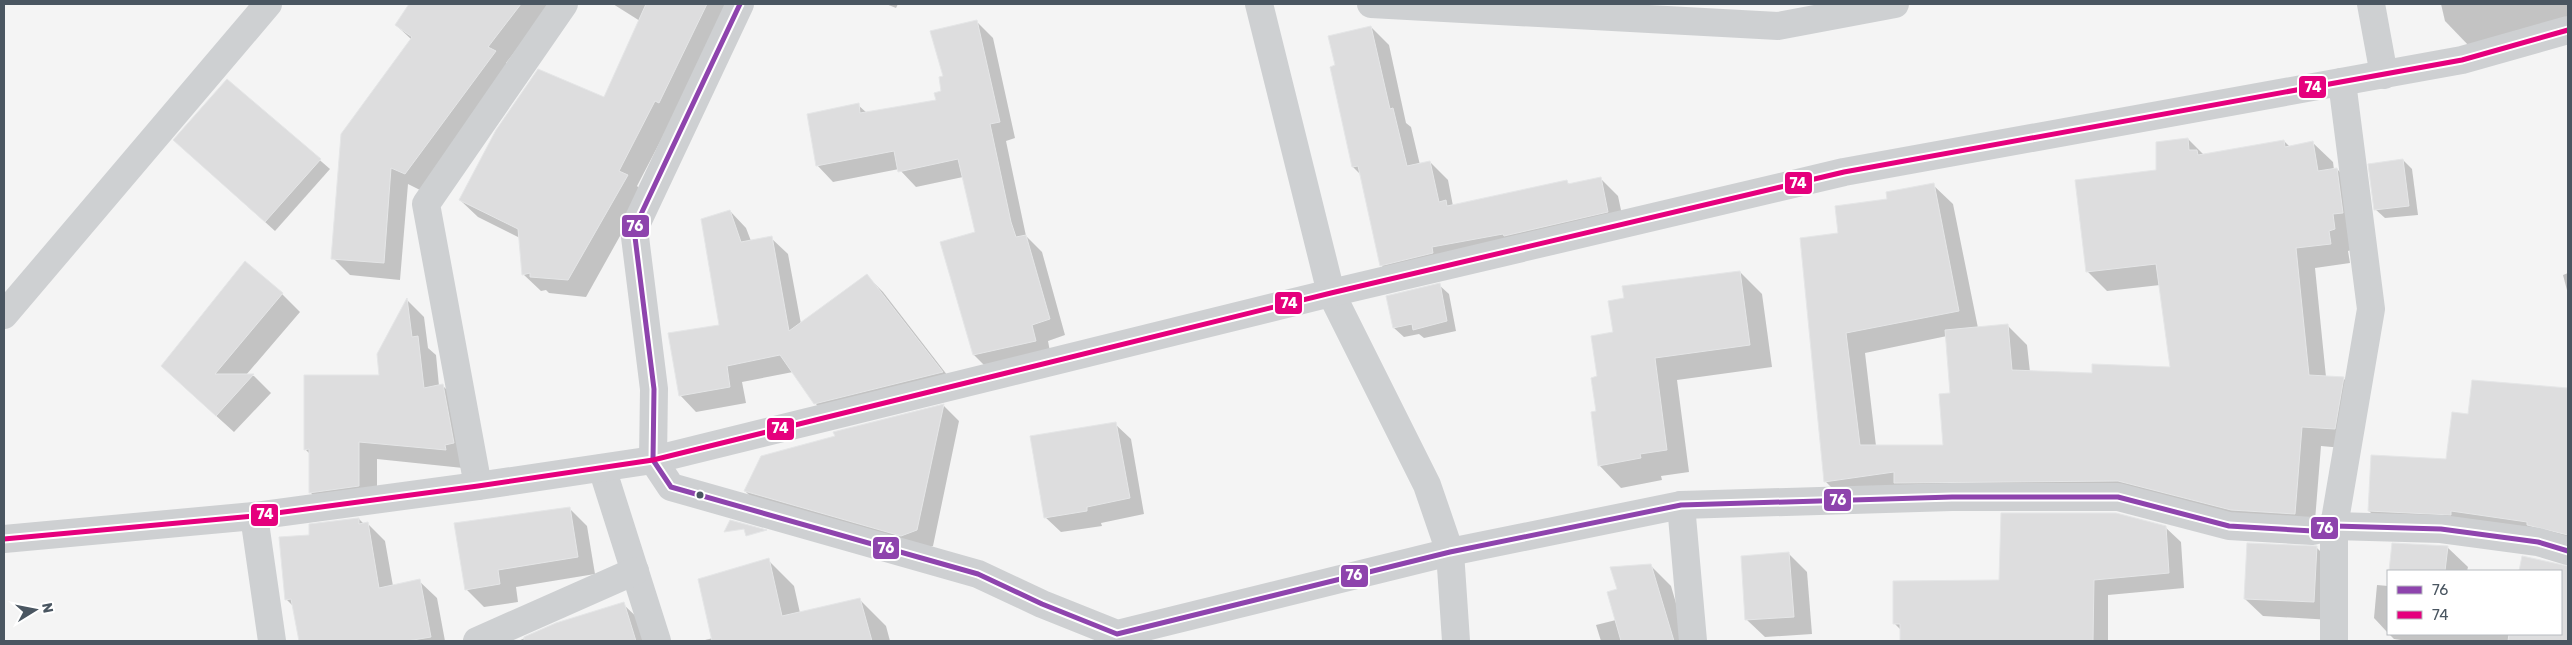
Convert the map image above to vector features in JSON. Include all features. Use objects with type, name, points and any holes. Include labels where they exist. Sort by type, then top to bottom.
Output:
[{"type":"street","points":[[4,315],[268,4]]},
{"type":"street","points":[[478,486],[426,204],[564,4]]},
{"type":"street","points":[[740,4],[634,229],[654,389],[652,460],[672,487],[978,574],[1042,604],[1117,634],[1450,552],[1681,505],[1952,497],[2118,498],[2229,526],[2313,531],[2334,526],[2441,529],[2538,542],[2568,551]]},
{"type":"street","points":[[1260,4],[1331,293],[1428,485],[1450,552],[1456,641]]},
{"type":"street","points":[[1371,4],[1778,26],[1895,4]]},
{"type":"street","points":[[2371,4],[2384,75]]},
{"type":"street","points":[[4,539],[254,516],[478,486],[652,460],[1331,293],[1844,172],[2462,60],[2568,30]]},
{"type":"street","points":[[2334,641],[2334,526],[2371,309],[2342,82]]},
{"type":"street","points":[[602,468],[657,641]]},
{"type":"street","points":[[1681,505],[1693,641]]},
{"type":"street","points":[[254,516],[272,641]]},
{"type":"street","points":[[477,641],[634,571]]},
{"type":"building","points":[[409,4],[521,4],[488,47],[496,51],[405,174],[391,168],[384,263],[331,259],[341,134],[412,37],[395,25]]},
{"type":"building","points":[[646,4],[707,4],[659,103],[655,101],[619,171],[628,175],[568,280],[530,277],[530,273],[522,275],[518,229],[459,200],[496,130],[538,69],[604,97]]},
{"type":"building","points":[[977,20],[1000,122],[990,124],[1011,222],[1016,237],[1026,235],[1050,319],[1032,325],[1036,341],[973,355],[940,242],[975,232],[958,159],[898,172],[894,151],[816,166],[807,114],[859,103],[860,113],[936,100],[934,93],[941,91],[939,77],[943,76],[930,31]]},
{"type":"building","points":[[1371,26],[1390,109],[1393,108],[1407,166],[1430,161],[1439,202],[1446,200],[1447,206],[1567,180],[1568,184],[1601,177],[1608,212],[1504,236],[1503,234],[1432,247],[1433,253],[1380,266],[1358,166],[1352,167],[1330,67],[1335,65],[1328,36]]},
{"type":"building","points":[[227,79],[321,159],[265,222],[173,140]]},
{"type":"building","points":[[2188,138],[2189,150],[2197,150],[2198,155],[2284,140],[2285,147],[2313,141],[2318,171],[2337,168],[2343,213],[2333,214],[2335,229],[2329,231],[2331,244],[2296,248],[2309,375],[2344,377],[2335,429],[2302,427],[2295,514],[2231,510],[2118,481],[1894,483],[1894,472],[1824,482],[1800,238],[1838,233],[1835,206],[1887,199],[1886,192],[1934,183],[1959,311],[1846,333],[1860,445],[1943,445],[1939,394],[1950,393],[1945,330],[2008,324],[2012,370],[2092,373],[2092,364],[2170,367],[2156,264],[2086,272],[2075,180],[2156,170],[2156,142]]},
{"type":"building","points":[[2403,159],[2409,206],[2374,210],[2368,164]]},
{"type":"building","points":[[730,210],[741,242],[772,236],[789,331],[867,274],[943,372],[814,404],[780,355],[727,366],[730,387],[679,396],[668,333],[719,325],[701,219]]},
{"type":"building","points":[[245,261],[283,293],[215,374],[254,374],[216,416],[161,366]]},
{"type":"building","points":[[1740,271],[1750,345],[1655,358],[1667,450],[1640,454],[1641,458],[1598,466],[1591,412],[1596,411],[1591,378],[1597,376],[1591,336],[1613,332],[1608,301],[1624,298],[1622,286]]},
{"type":"building","points":[[1440,283],[1447,321],[1413,330],[1412,324],[1393,328],[1386,296]]},
{"type":"building","points":[[407,298],[412,337],[418,336],[424,388],[443,384],[454,443],[445,445],[446,450],[359,442],[359,486],[309,493],[309,449],[304,450],[304,375],[379,375],[377,354]]},
{"type":"building","points":[[2472,380],[2568,388],[2568,535],[2527,525],[2527,522],[2451,511],[2451,515],[2368,511],[2371,455],[2446,459],[2452,412],[2468,414]]},
{"type":"building","points":[[944,404],[917,530],[901,536],[744,491],[761,456],[835,436],[833,432]]},
{"type":"building","points":[[1116,422],[1130,498],[1087,507],[1087,511],[1044,518],[1030,436]]},
{"type":"building","points":[[570,507],[578,557],[498,570],[500,584],[465,590],[454,523]]},
{"type":"building","points":[[2001,513],[2116,513],[2166,526],[2169,573],[2094,580],[2093,641],[1900,641],[1900,624],[1893,624],[1893,581],[1999,580]]},
{"type":"building","points":[[359,518],[359,524],[368,522],[379,588],[420,579],[431,637],[407,641],[299,641],[291,599],[285,600],[279,537],[309,535],[309,524]]},
{"type":"building","points":[[730,520],[767,530],[746,536],[744,529],[724,532]]},
{"type":"building","points":[[2247,543],[2317,546],[2314,602],[2244,599]]},
{"type":"building","points":[[2392,543],[2448,546],[2445,570],[2389,570]]},
{"type":"building","points":[[1789,552],[1794,617],[1745,620],[1741,556]]},
{"type":"building","points":[[2522,556],[2568,566],[2568,641],[2508,641],[2509,635],[2562,635],[2562,570],[2519,570]]},
{"type":"building","points":[[769,558],[782,616],[860,598],[872,641],[712,641],[698,579]]},
{"type":"building","points":[[1651,564],[1674,641],[1621,641],[1607,592],[1617,589],[1610,567]]},
{"type":"building","points":[[624,602],[636,641],[524,641],[524,637],[556,623]]},
{"type":"transit line","name":"76","points":[[740,4],[634,229],[654,389],[653,460],[671,487],[978,574],[1042,604],[1117,634],[1450,552],[1681,505],[1952,497],[2118,497],[2229,526],[2313,531],[2334,526],[2441,529],[2538,542],[2568,551]]},
{"type":"transit line","name":"74","points":[[4,539],[254,516],[653,460],[1331,293],[1844,172],[2462,60],[2568,30]]}]
